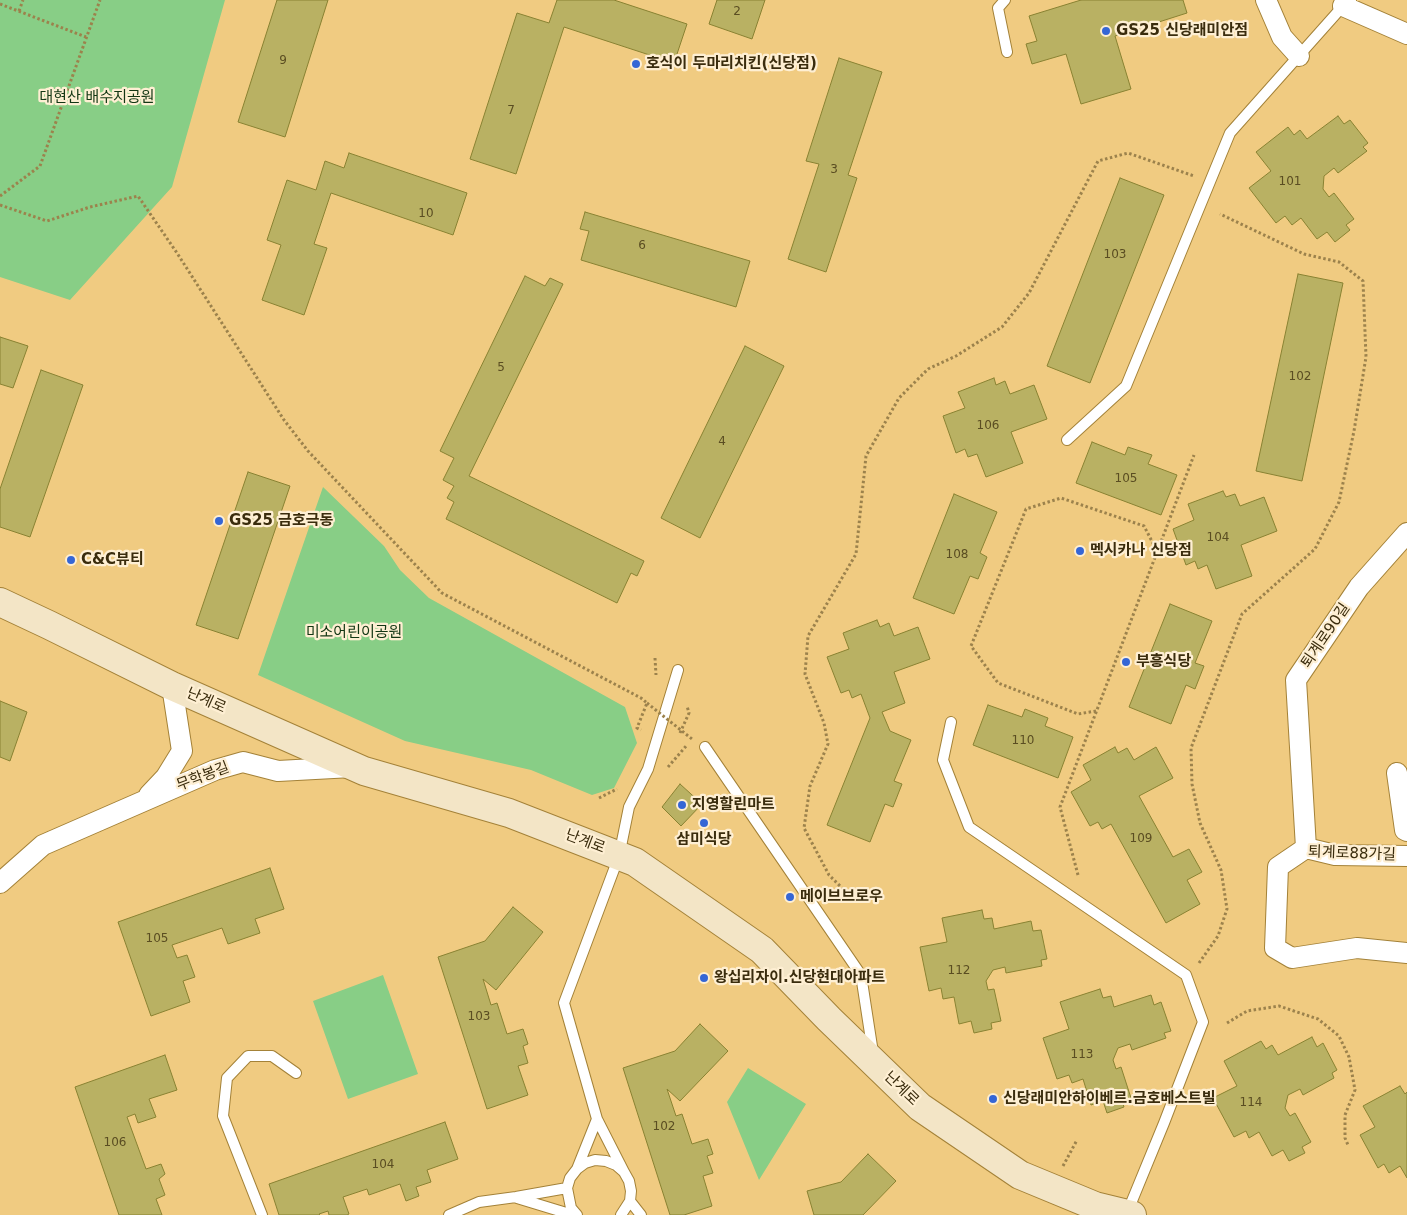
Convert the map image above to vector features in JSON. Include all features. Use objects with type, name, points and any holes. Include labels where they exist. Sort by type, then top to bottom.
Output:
[{"type":"main road","name":"난계로","points":[[0,602],[172,686],[354,767],[509,813],[635,862],[762,950],[920,1107],[1020,1175],[1092,1211],[1129,1214]]},
{"type":"street","points":[[1266,0],[1282,37],[1299,56]]},
{"type":"street","points":[[1344,3],[1407,34]]},
{"type":"street","name":"퇴계로90길","points":[[1306,848],[1296,680],[1359,586],[1407,533]]},
{"type":"street","name":"무학봉길","points":[[144,800],[166,777],[182,751],[172,686]]},
{"type":"street","name":"무학봉길","points":[[0,883],[43,845],[215,770],[243,762],[278,771],[354,767]]},
{"type":"street","name":"퇴계로88가길","points":[[1397,773],[1404,830],[1407,831]]},
{"type":"street","name":"퇴계로88가길","points":[[1407,856],[1336,855],[1306,848],[1278,867],[1274,948],[1292,958],[1357,948],[1407,953]]},
{"type":"lane","points":[[1005,0],[998,8],[1007,52]]},
{"type":"lane","points":[[1067,440],[1126,386],[1230,133],[1344,3]]},
{"type":"lane","points":[[621,1215],[630,1201],[629,1180],[597,1120],[564,1003],[619,856],[629,807],[648,769],[678,670]]},
{"type":"lane","points":[[951,722],[943,760],[969,827],[1186,975],[1203,1022],[1129,1214]]},
{"type":"lane","points":[[705,747],[861,975],[875,1064]]},
{"type":"lane","points":[[262,1215],[223,1116],[227,1078],[248,1056],[272,1056],[296,1072]]},
{"type":"lane","points":[[577,1169],[597,1120]]},
{"type":"lane","points":[[575,1215],[571,1208],[567,1188],[570,1178],[577,1169],[585,1163],[596,1160],[616,1165],[624,1172]]},
{"type":"lane","points":[[448,1215],[479,1202],[567,1188]]},
{"type":"lane","points":[[516,1197],[575,1215]]},
{"type":"lane","points":[[630,1201],[641,1215]]},
{"type":"path","points":[[19,11],[23,0]]},
{"type":"path","points":[[0,196],[40,166],[100,0]]},
{"type":"path","points":[[0,4],[86,37]]},
{"type":"path","points":[[848,893],[829,875],[804,828],[810,786],[828,744],[824,723],[805,674],[808,636],[856,554],[866,456],[899,398],[928,369],[956,356],[1002,327],[1029,293],[1098,162],[1128,153],[1197,177]]},
{"type":"path","points":[[0,205],[47,221],[90,207],[138,196],[177,253],[284,420],[308,451],[442,593],[641,698],[692,739],[667,768]]},
{"type":"path","points":[[1199,964],[1218,936],[1227,909],[1221,870],[1200,823],[1192,784],[1191,748],[1218,672],[1242,614],[1315,549],[1339,502],[1354,430],[1366,357],[1363,281],[1339,262],[1304,254],[1220,214]]},
{"type":"path","points":[[1078,875],[1060,807],[1194,455]]},
{"type":"path","points":[[1096,711],[1078,714],[998,683],[971,646],[1026,509],[1061,498],[1144,526],[1157,550]]},
{"type":"path","points":[[642,731],[637,728],[647,703]]},
{"type":"path","points":[[1227,1023],[1247,1010],[1280,1006],[1318,1019],[1339,1036],[1349,1057],[1355,1090],[1344,1115],[1345,1138],[1348,1145]]},
{"type":"green space","name":"대현산 배수지공원","points":[[0,0],[225,0],[172,187],[70,300],[0,277]]},
{"type":"green space","name":"미소어린이공원","points":[[323,487],[384,546],[400,570],[429,598],[625,707],[637,743],[614,788],[592,795],[531,770],[405,741],[258,675]]},
{"type":"green space","points":[[383,975],[418,1074],[348,1099],[313,1001]]},
{"type":"green space","points":[[748,1068],[806,1104],[759,1180],[727,1102]]},
{"type":"building","points":[[277,0],[328,0],[285,137],[238,122]]},
{"type":"building","points":[[557,0],[614,0],[687,24],[674,63],[564,27],[516,174],[470,159],[517,13],[549,23]]},
{"type":"building","points":[[717,0],[765,0],[752,39],[709,24]]},
{"type":"building","points":[[1081,0],[1183,0],[1187,13],[1115,36],[1131,89],[1081,104],[1066,54],[1032,64],[1026,44],[1037,41],[1029,16]]},
{"type":"building","points":[[839,58],[882,72],[848,175],[857,178],[826,272],[788,259],[819,164],[806,161]]},
{"type":"building","points":[[1338,116],[1344,124],[1350,120],[1368,143],[1363,147],[1367,151],[1338,173],[1334,168],[1324,176],[1323,189],[1329,197],[1334,193],[1354,219],[1346,225],[1350,230],[1335,242],[1327,232],[1317,239],[1301,218],[1292,225],[1285,216],[1276,223],[1249,188],[1271,171],[1256,152],[1288,127],[1294,135],[1300,130],[1307,139]]},
{"type":"building","points":[[349,153],[467,193],[453,235],[331,193],[314,244],[327,248],[304,315],[262,300],[281,245],[267,240],[287,180],[316,190],[325,161],[344,168]]},
{"type":"building","points":[[1120,178],[1164,195],[1090,383],[1047,366]]},
{"type":"building","points":[[585,212],[750,261],[736,307],[581,260],[589,231],[580,229]]},
{"type":"building","points":[[1298,274],[1343,283],[1302,481],[1256,471]]},
{"type":"building","points":[[525,276],[545,286],[550,278],[563,284],[469,476],[644,561],[637,576],[631,573],[617,603],[446,519],[454,502],[447,498],[454,486],[443,480],[454,458],[440,451]]},
{"type":"building","points":[[0,337],[28,346],[13,388],[0,384]]},
{"type":"building","points":[[745,346],[784,366],[700,538],[661,518]]},
{"type":"building","points":[[41,370],[83,385],[30,537],[0,527],[0,489]]},
{"type":"building","points":[[994,378],[996,385],[1005,381],[1010,394],[1034,385],[1047,419],[1011,432],[1023,463],[986,477],[977,454],[968,457],[965,449],[956,453],[943,416],[965,408],[958,392]]},
{"type":"building","points":[[1092,442],[1125,455],[1128,447],[1152,455],[1148,464],[1177,475],[1161,515],[1076,483]]},
{"type":"building","points":[[248,472],[290,486],[238,639],[196,625]]},
{"type":"building","points":[[1223,491],[1226,497],[1235,494],[1240,506],[1264,497],[1277,531],[1241,545],[1252,576],[1216,589],[1207,565],[1198,569],[1195,561],[1186,565],[1173,529],[1194,520],[1188,504]]},
{"type":"building","points":[[954,494],[997,512],[980,553],[987,557],[978,579],[970,576],[954,614],[913,598]]},
{"type":"building","points":[[1170,604],[1212,621],[1195,663],[1204,666],[1195,689],[1186,685],[1171,724],[1129,707]]},
{"type":"building","points":[[877,620],[880,627],[889,623],[894,636],[918,627],[930,659],[894,672],[905,703],[882,712],[890,731],[911,740],[894,781],[902,784],[893,807],[885,804],[870,842],[827,825],[870,718],[861,694],[852,698],[849,690],[841,693],[827,657],[849,649],[843,633]]},
{"type":"building","points":[[0,701],[27,712],[10,761],[0,757]]},
{"type":"building","points":[[988,705],[1022,717],[1025,709],[1048,718],[1045,726],[1073,737],[1058,778],[973,745]]},
{"type":"building","points":[[1115,747],[1118,753],[1127,748],[1134,760],[1156,747],[1173,778],[1139,796],[1173,857],[1189,849],[1202,872],[1187,880],[1200,904],[1166,923],[1111,824],[1102,829],[1098,822],[1090,826],[1071,792],[1091,780],[1083,765]]},
{"type":"building","name":"지영할린마트","points":[[680,784],[702,804],[681,826],[662,807]]},
{"type":"building","points":[[270,868],[284,909],[255,919],[260,933],[228,944],[222,928],[172,945],[177,958],[187,955],[195,977],[183,981],[190,1002],[151,1016],[118,922]]},
{"type":"building","points":[[513,907],[543,932],[496,990],[483,979],[491,1005],[497,1003],[507,1034],[523,1029],[528,1044],[523,1046],[528,1063],[518,1066],[528,1095],[487,1109],[438,957],[485,941]]},
{"type":"building","points":[[982,910],[984,919],[992,918],[994,929],[1031,921],[1033,931],[1041,930],[1047,959],[1041,960],[1042,966],[1006,973],[1005,967],[993,970],[986,981],[988,990],[994,989],[1001,1021],[991,1023],[992,1029],[974,1033],[971,1021],[959,1024],[954,997],[943,999],[941,988],[929,991],[920,947],[947,942],[942,918]]},
{"type":"building","points":[[1100,989],[1103,998],[1111,996],[1114,1007],[1151,995],[1154,1005],[1161,1002],[1171,1031],[1164,1033],[1166,1038],[1132,1050],[1130,1044],[1118,1048],[1113,1060],[1116,1069],[1121,1067],[1131,1098],[1122,1101],[1124,1107],[1107,1113],[1103,1101],[1091,1105],[1083,1079],[1072,1083],[1069,1075],[1057,1079],[1043,1038],[1069,1029],[1060,1002]]},
{"type":"building","points":[[700,1024],[728,1051],[680,1101],[667,1089],[676,1116],[682,1114],[692,1144],[708,1139],[713,1154],[707,1156],[713,1173],[703,1176],[712,1206],[684,1215],[670,1215],[623,1068],[675,1051]]},
{"type":"building","points":[[1312,1037],[1317,1047],[1323,1043],[1337,1070],[1332,1073],[1334,1078],[1303,1095],[1300,1089],[1288,1095],[1285,1108],[1290,1116],[1295,1113],[1311,1142],[1302,1147],[1305,1153],[1289,1161],[1283,1150],[1272,1156],[1259,1132],[1249,1138],[1246,1131],[1234,1137],[1213,1098],[1237,1086],[1224,1061],[1261,1041],[1266,1049],[1272,1045],[1278,1055]]},
{"type":"building","points":[[165,1055],[177,1090],[149,1099],[156,1117],[138,1123],[135,1114],[127,1117],[146,1169],[161,1164],[165,1174],[159,1179],[165,1195],[156,1199],[162,1215],[119,1215],[75,1087]]},
{"type":"building","points":[[1400,1086],[1405,1094],[1407,1092],[1407,1178],[1400,1166],[1389,1173],[1384,1164],[1378,1168],[1360,1135],[1375,1127],[1363,1106]]},
{"type":"building","points":[[445,1122],[458,1159],[427,1170],[431,1182],[416,1187],[419,1196],[406,1201],[400,1184],[369,1195],[367,1189],[343,1197],[349,1214],[347,1215],[329,1215],[328,1211],[320,1215],[279,1215],[269,1184]]},
{"type":"building","points":[[868,1154],[896,1181],[863,1215],[814,1215],[807,1191],[841,1182]]},
{"type":"place","name":"GS25 신당래미안점","points":[[1106,31]]},
{"type":"place","name":"호식이 두마리치킨(신당점)","points":[[636,64]]},
{"type":"place","name":"GS25 금호극동","points":[[219,521]]},
{"type":"place","name":"멕시카나 신당점","points":[[1080,551]]},
{"type":"place","name":"C&C뷰티","points":[[71,560]]},
{"type":"place","name":"부흥식당","points":[[1126,662]]},
{"type":"place","name":"지영할린마트","points":[[682,805]]},
{"type":"place","name":"삼미식당","points":[[704,823]]},
{"type":"place","name":"메이브브로우","points":[[790,897]]},
{"type":"place","name":"왕십리자이.신당현대아파트","points":[[704,978]]},
{"type":"place","name":"신당래미안하이베르.금호베스트빌","points":[[993,1099]]}]
